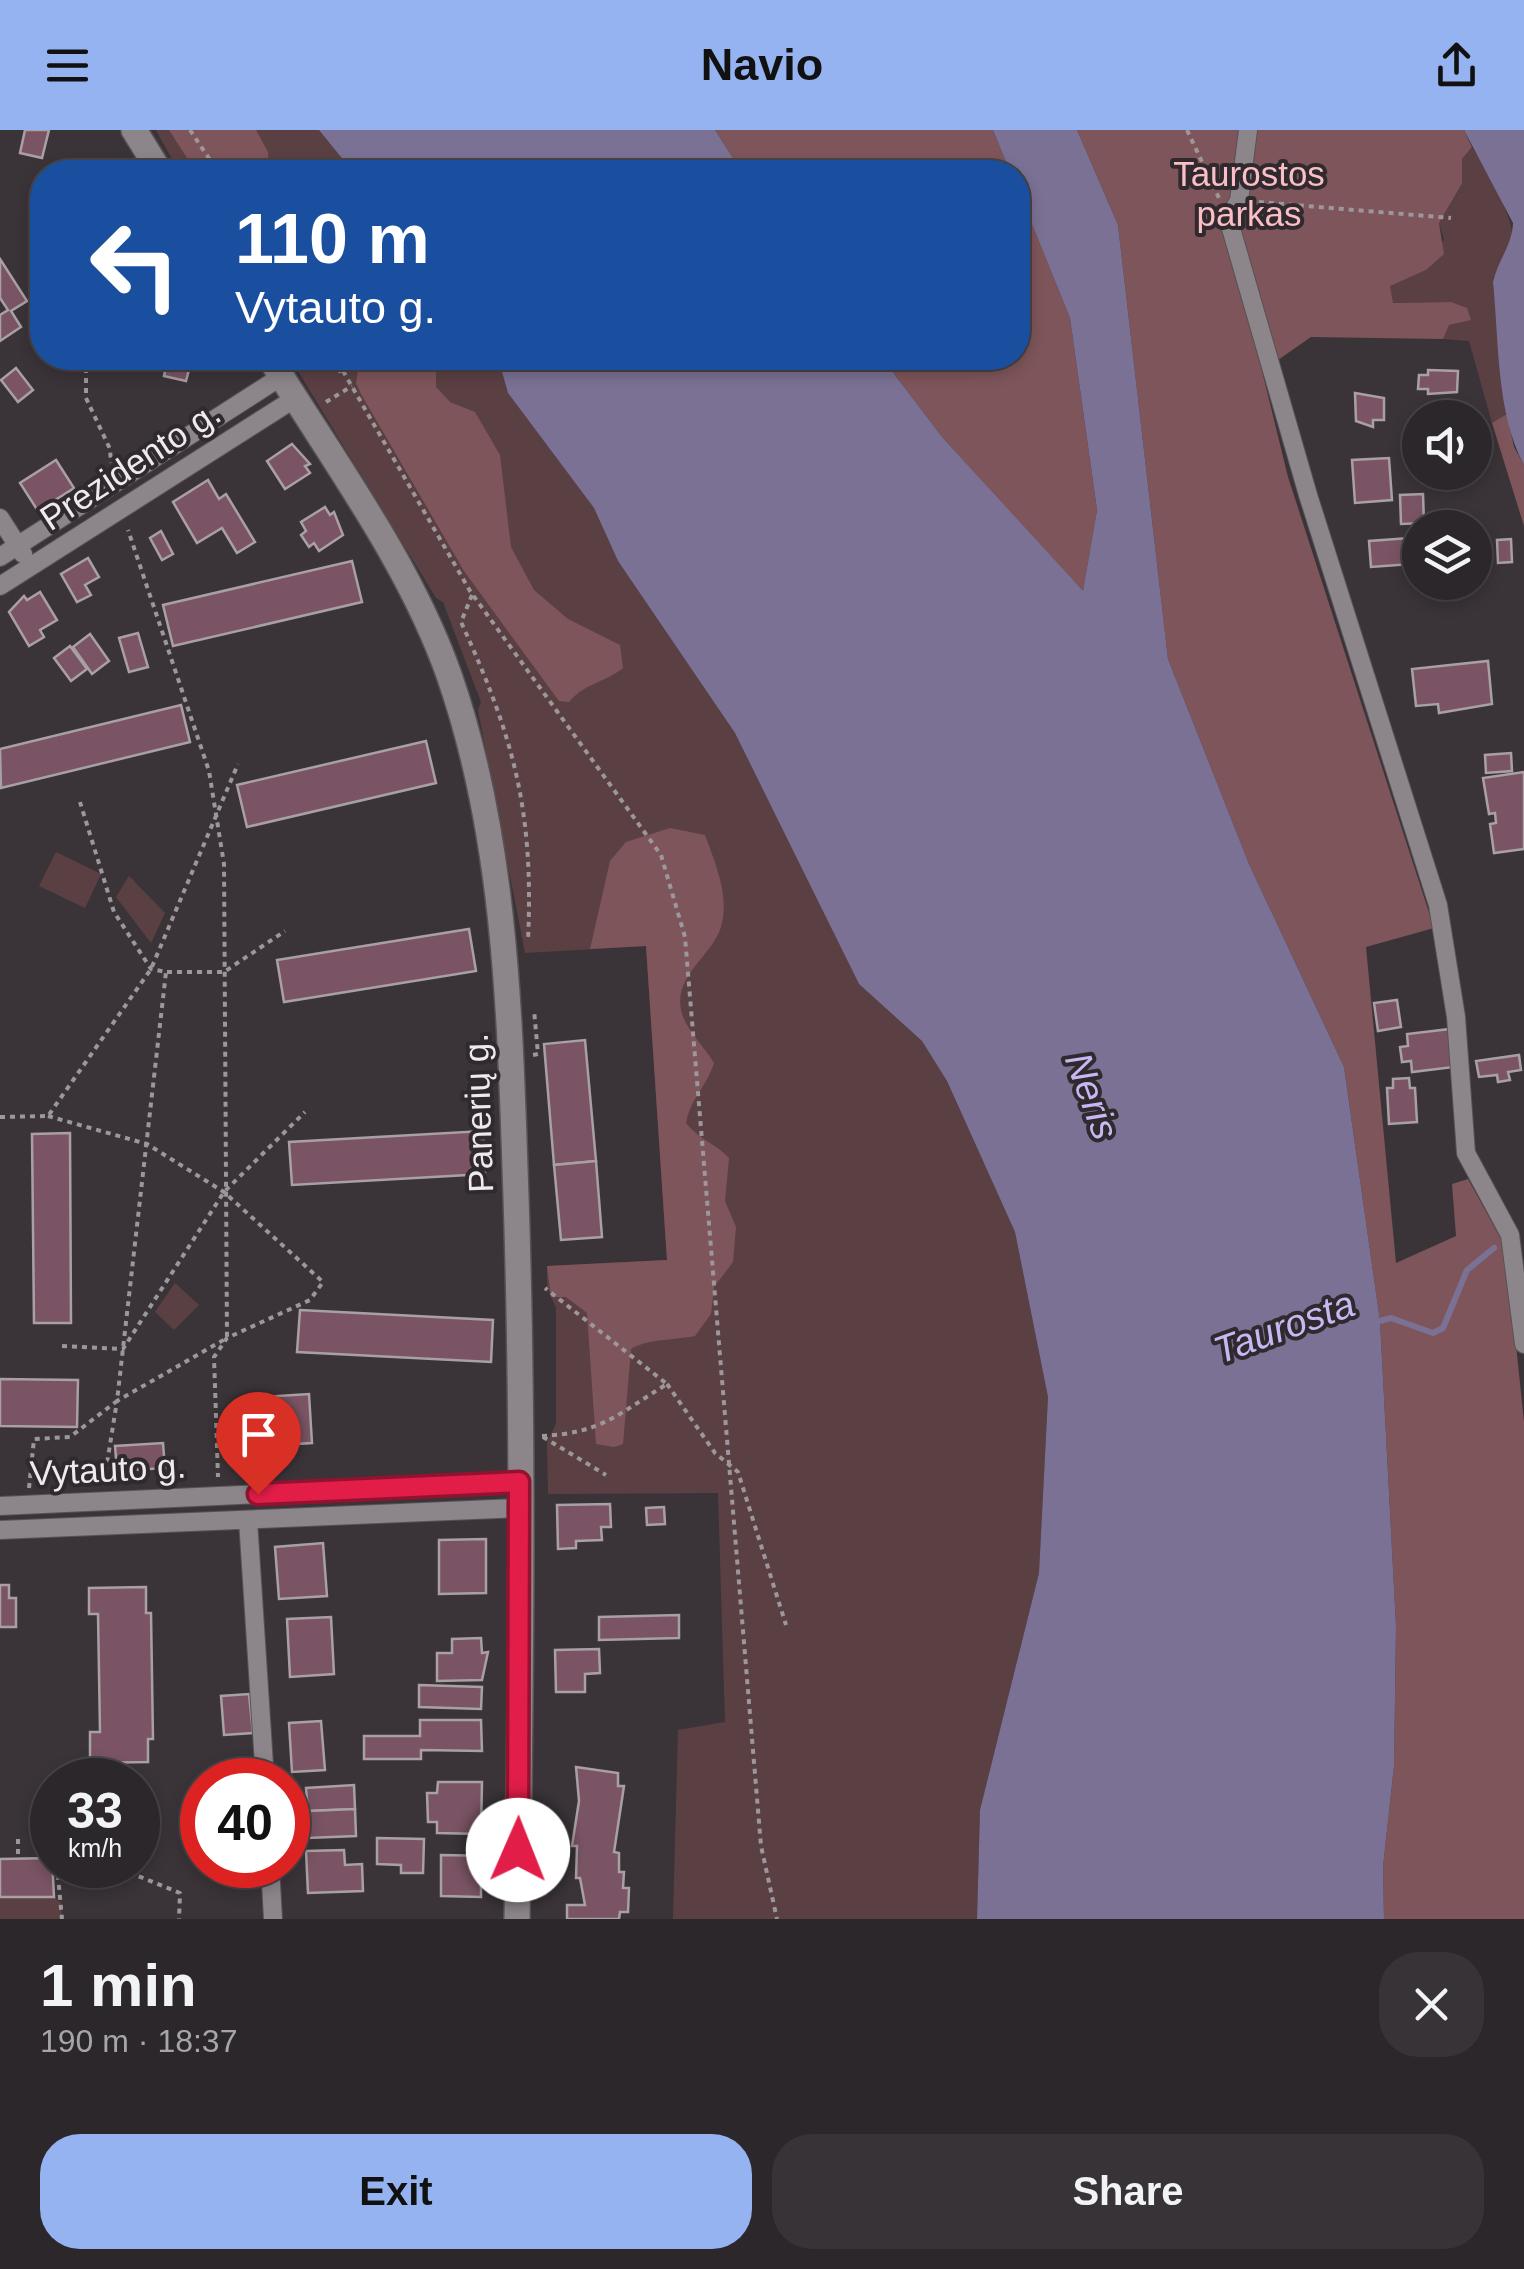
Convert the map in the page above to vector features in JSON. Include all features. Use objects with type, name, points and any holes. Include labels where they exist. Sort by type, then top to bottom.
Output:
[{"type":"street","points":[[134,130],[153,160]]},
{"type":"street","points":[[1248,130],[1239,201],[1228,218],[1308,495],[1438,905],[1456,1018],[1466,1152],[1510,1235],[1524,1344]]},
{"type":"street","name":"Prezidento g.","points":[[0,557],[113,481],[288,387]]},
{"type":"street","name":"Prezidento g.","points":[[0,586],[122,509],[288,387]]},
{"type":"street","name":"Panerių g.","points":[[288,387],[423,609],[450,678],[482,800],[506,964],[520,1312],[530,1438],[519,1495],[517,1919]]},
{"type":"street","points":[[0,518],[32,566]]},
{"type":"street","name":"Vytauto g.","points":[[0,1506],[218,1496],[519,1495]]},
{"type":"street","name":"Vytauto g.","points":[[0,1530],[248,1520],[519,1495]]},
{"type":"street","points":[[248,1520],[263,1758]]},
{"type":"street","points":[[272,1888],[274,1919]]},
{"type":"path","points":[[190,130],[210,160]]},
{"type":"path","points":[[1186,130],[1228,218]]},
{"type":"path","points":[[1239,201],[1452,218]]},
{"type":"path","points":[[86,370],[86,398],[110,449],[113,481]]},
{"type":"path","points":[[332,370],[343,371],[470,591],[661,855],[685,937],[761,1846],[778,1919]]},
{"type":"path","points":[[288,387],[352,386]]},
{"type":"path","points":[[122,509],[209,771],[214,824],[224,864],[227,1338],[214,1357],[218,1496]]},
{"type":"path","points":[[48,1116],[151,969],[238,764]]},
{"type":"path","points":[[80,802],[114,912],[151,969],[224,972],[284,931]]},
{"type":"path","points":[[101,1501],[117,1402],[166,972]]},
{"type":"path","points":[[123,1349],[224,1192],[305,1112]]},
{"type":"path","points":[[0,1118],[48,1116],[147,1144],[224,1192],[323,1282],[310,1300],[227,1338],[117,1402],[70,1437],[34,1439],[26,1505]]},
{"type":"path","points":[[545,1288],[667,1384],[715,1454],[738,1472],[786,1626]]},
{"type":"path","points":[[62,1346],[123,1349]]},
{"type":"path","points":[[530,1438],[582,1434],[667,1384]]},
{"type":"path","points":[[530,1438],[606,1475]]},
{"type":"path","points":[[18,1838],[18,1859]]},
{"type":"path","points":[[160,1884],[180,1892],[180,1919]]},
{"type":"path","points":[[59,1888],[62,1919]]},
{"type":"shaded area","points":[[156,130],[319,130],[343,160],[172,160]]},
{"type":"shaded area","points":[[1472,147],[1498,193],[1512,232],[1493,282],[1507,414],[1492,423],[1492,400],[1486,400],[1469,341],[1443,339],[1451,302],[1392,303],[1390,285],[1426,270],[1444,239],[1439,223],[1462,185],[1462,159]]},
{"type":"shaded area","points":[[297,370],[501,370],[508,393],[594,508],[618,561],[735,733],[859,984],[922,1041],[947,1081],[1015,1232],[1048,1397],[1039,1573],[980,1810],[977,1919],[673,1919],[678,1730],[725,1722],[718,1493],[548,1494],[547,1442],[556,1424],[556,1308],[547,1287],[547,1266],[667,1260],[646,946],[525,953],[478,710],[481,702],[443,602],[436,598]]},
{"type":"shaded area","points":[[56,852],[101,874],[85,908],[39,886]]},
{"type":"shaded area","points":[[129,876],[165,913],[151,943],[116,897]]},
{"type":"shaded area","points":[[175,1283],[199,1305],[174,1330],[155,1312]]},
{"type":"shaded area","points":[[0,1897],[54,1897],[61,1903],[62,1919],[0,1919]]},
{"type":"green space","points":[[169,130],[256,130],[268,152],[268,160],[188,160]]},
{"type":"green space","points":[[715,130],[993,130],[1005,160],[734,160]]},
{"type":"green space","name":"Taurostos parkas","points":[[1077,130],[1464,130],[1472,147],[1462,159],[1462,184],[1439,223],[1444,254],[1426,270],[1390,286],[1393,303],[1451,302],[1467,308],[1471,320],[1449,325],[1443,339],[1311,337],[1262,371],[1288,477],[1434,928],[1366,947],[1396,1263],[1456,1236],[1452,1184],[1468,1179],[1506,1248],[1524,1422],[1524,1919],[1384,1919],[1383,1867],[1394,1766],[1396,1626],[1380,1321],[1344,1067],[1249,864],[1168,659],[1118,225]]},
{"type":"green space","points":[[1030,220],[1070,318],[1097,510],[1083,592],[943,438],[891,370],[1030,370]]},
{"type":"green space","points":[[358,370],[436,370],[436,387],[450,402],[475,412],[500,455],[511,547],[534,590],[568,619],[620,645],[623,668],[569,702],[559,701],[464,571],[356,383]]},
{"type":"green space","points":[[1507,414],[1514,447],[1524,465],[1524,526],[1492,423]]},
{"type":"green space","points":[[670,828],[705,835],[723,892],[721,927],[688,976],[680,998],[686,1024],[714,1063],[686,1123],[729,1158],[725,1201],[736,1227],[733,1262],[714,1287],[711,1314],[695,1336],[631,1349],[623,1444],[614,1447],[596,1444],[587,1313],[566,1297],[551,1297],[547,1266],[667,1260],[646,946],[590,949],[610,861],[626,842]]},
{"type":"water","points":[[319,130],[715,130],[734,160],[343,160]]},
{"type":"water","name":"Neris","points":[[993,130],[1077,130],[1118,225],[1168,659],[1249,864],[1344,1067],[1380,1321],[1396,1626],[1394,1766],[1383,1867],[1384,1919],[977,1919],[980,1810],[1039,1573],[1048,1397],[1015,1232],[947,1081],[922,1041],[859,984],[735,733],[618,561],[594,508],[508,393],[501,370],[891,370],[943,438],[1083,591],[1097,510],[1070,318],[1030,220],[1030,160],[1005,160]]},
{"type":"water","points":[[1464,130],[1524,130],[1524,465],[1503,400],[1493,282],[1513,223]]},
{"type":"building","points":[[25,130],[49,130],[42,158],[20,153]]},
{"type":"building","points":[[0,259],[27,301],[11,311],[21,327],[0,341],[0,315],[8,310],[0,298]]},
{"type":"building","points":[[16,368],[33,390],[18,402],[1,380]]},
{"type":"building","points":[[165,370],[189,370],[186,381],[164,376]]},
{"type":"building","points":[[1428,370],[1458,371],[1457,392],[1428,394],[1428,389],[1418,389],[1419,375],[1428,375]]},
{"type":"building","points":[[1355,393],[1384,398],[1384,420],[1373,420],[1373,427],[1356,421]]},
{"type":"building","points":[[292,444],[310,464],[305,466],[310,473],[285,489],[267,461]]},
{"type":"building","points":[[1389,458],[1392,500],[1355,503],[1352,460]]},
{"type":"building","points":[[56,460],[74,488],[38,511],[20,483]]},
{"type":"building","points":[[208,480],[219,499],[226,494],[255,542],[237,553],[222,528],[197,543],[173,502]]},
{"type":"building","points":[[1423,494],[1424,510],[1402,510],[1402,524],[1401,524],[1400,495]]},
{"type":"building","points":[[325,507],[330,515],[334,512],[343,535],[319,551],[314,543],[309,547],[301,535],[306,531],[301,522]]},
{"type":"building","points":[[161,531],[173,554],[162,560],[150,538]]},
{"type":"building","points":[[1402,539],[1402,565],[1371,567],[1369,541]]},
{"type":"building","points":[[1511,539],[1512,562],[1498,563],[1497,540]]},
{"type":"building","points":[[88,558],[99,577],[85,585],[91,595],[77,602],[61,574]]},
{"type":"building","points":[[352,561],[362,602],[173,646],[163,605]]},
{"type":"building","points":[[40,592],[57,620],[40,630],[44,637],[29,646],[9,612],[24,596],[27,600]]},
{"type":"building","points":[[138,633],[148,667],[129,672],[119,638]]},
{"type":"building","points":[[90,634],[109,661],[92,674],[73,647]]},
{"type":"building","points":[[70,646],[87,669],[71,681],[54,658]]},
{"type":"building","points":[[1488,661],[1492,704],[1439,713],[1438,704],[1416,706],[1412,669]]},
{"type":"building","points":[[181,705],[190,742],[1,788],[0,749]]},
{"type":"building","points":[[426,741],[436,783],[247,827],[237,785]]},
{"type":"building","points":[[1511,753],[1512,771],[1486,773],[1485,755]]},
{"type":"building","points":[[1524,772],[1524,849],[1494,853],[1490,824],[1496,823],[1495,813],[1489,814],[1483,778]]},
{"type":"building","points":[[469,929],[476,971],[284,1002],[277,960]]},
{"type":"building","points":[[1397,1000],[1401,1027],[1378,1031],[1374,1003]]},
{"type":"building","points":[[1450,1029],[1454,1067],[1412,1072],[1411,1061],[1402,1062],[1400,1047],[1408,1046],[1407,1034]]},
{"type":"building","points":[[585,1040],[596,1161],[554,1165],[544,1044]]},
{"type":"building","points":[[1519,1055],[1521,1070],[1508,1072],[1510,1080],[1498,1082],[1497,1075],[1479,1077],[1476,1061]]},
{"type":"building","points":[[1409,1078],[1410,1088],[1415,1088],[1417,1122],[1389,1124],[1387,1088],[1393,1088],[1393,1079]]},
{"type":"building","points":[[483,1131],[485,1174],[292,1185],[289,1142]]},
{"type":"building","points":[[70,1133],[71,1323],[34,1323],[32,1134]]},
{"type":"building","points":[[596,1161],[602,1237],[561,1240],[554,1165]]},
{"type":"building","points":[[300,1310],[493,1320],[491,1362],[297,1352]]},
{"type":"building","points":[[0,1379],[78,1380],[77,1427],[0,1426]]},
{"type":"building","points":[[309,1394],[312,1443],[247,1447],[244,1398]]},
{"type":"building","points":[[163,1443],[165,1468],[117,1471],[115,1446]]},
{"type":"building","points":[[610,1504],[611,1527],[601,1527],[602,1540],[576,1541],[576,1548],[558,1549],[557,1505]]},
{"type":"building","points":[[664,1507],[665,1524],[647,1525],[646,1508]]},
{"type":"building","points":[[486,1539],[486,1593],[439,1594],[439,1540]]},
{"type":"building","points":[[323,1543],[327,1596],[279,1599],[275,1547]]},
{"type":"building","points":[[0,1585],[9,1585],[9,1598],[16,1598],[16,1627],[0,1627]]},
{"type":"building","points":[[146,1587],[146,1613],[151,1613],[153,1739],[148,1739],[148,1758],[90,1758],[90,1732],[100,1732],[98,1614],[89,1614],[89,1588]]},
{"type":"building","points":[[679,1615],[679,1638],[599,1640],[599,1617]]},
{"type":"building","points":[[331,1617],[334,1674],[290,1677],[287,1619]]},
{"type":"building","points":[[481,1638],[482,1653],[488,1652],[482,1680],[437,1681],[437,1653],[452,1653],[452,1639]]},
{"type":"building","points":[[599,1649],[600,1673],[585,1674],[585,1692],[556,1692],[555,1650]]},
{"type":"building","points":[[419,1685],[482,1687],[481,1709],[419,1707]]},
{"type":"building","points":[[249,1694],[253,1733],[224,1735],[221,1696]]},
{"type":"building","points":[[420,1720],[481,1720],[482,1751],[421,1750],[421,1759],[364,1759],[364,1736],[420,1736]]},
{"type":"building","points":[[321,1721],[325,1770],[310,1771],[310,1758],[291,1758],[289,1723]]},
{"type":"building","points":[[576,1767],[618,1773],[618,1786],[624,1786],[614,1852],[619,1853],[619,1872],[624,1872],[623,1888],[629,1888],[628,1912],[620,1912],[619,1919],[567,1919],[567,1905],[585,1905],[580,1878],[576,1878],[577,1846],[572,1846],[579,1801]]},
{"type":"building","points":[[438,1782],[482,1782],[481,1834],[437,1833],[437,1822],[428,1822],[427,1793],[437,1793]]},
{"type":"building","points":[[354,1785],[355,1809],[310,1811],[310,1788]]},
{"type":"building","points":[[355,1809],[356,1836],[310,1838],[310,1811]]},
{"type":"building","points":[[377,1838],[424,1839],[423,1873],[401,1873],[401,1865],[377,1864]]},
{"type":"building","points":[[344,1850],[345,1865],[362,1864],[363,1891],[308,1893],[310,1851]]},
{"type":"building","points":[[441,1855],[492,1856],[492,1881],[481,1881],[481,1897],[441,1896]]},
{"type":"building","points":[[30,1858],[30,1888],[54,1888],[54,1897],[0,1897],[0,1859]]},
{"type":"waterway","name":"Taurosta","points":[[1376,1322],[1391,1318],[1433,1333],[1443,1328],[1467,1270],[1494,1248]]},
{"type":"route","points":[[258,1494],[519,1482],[518,1850]]}]
